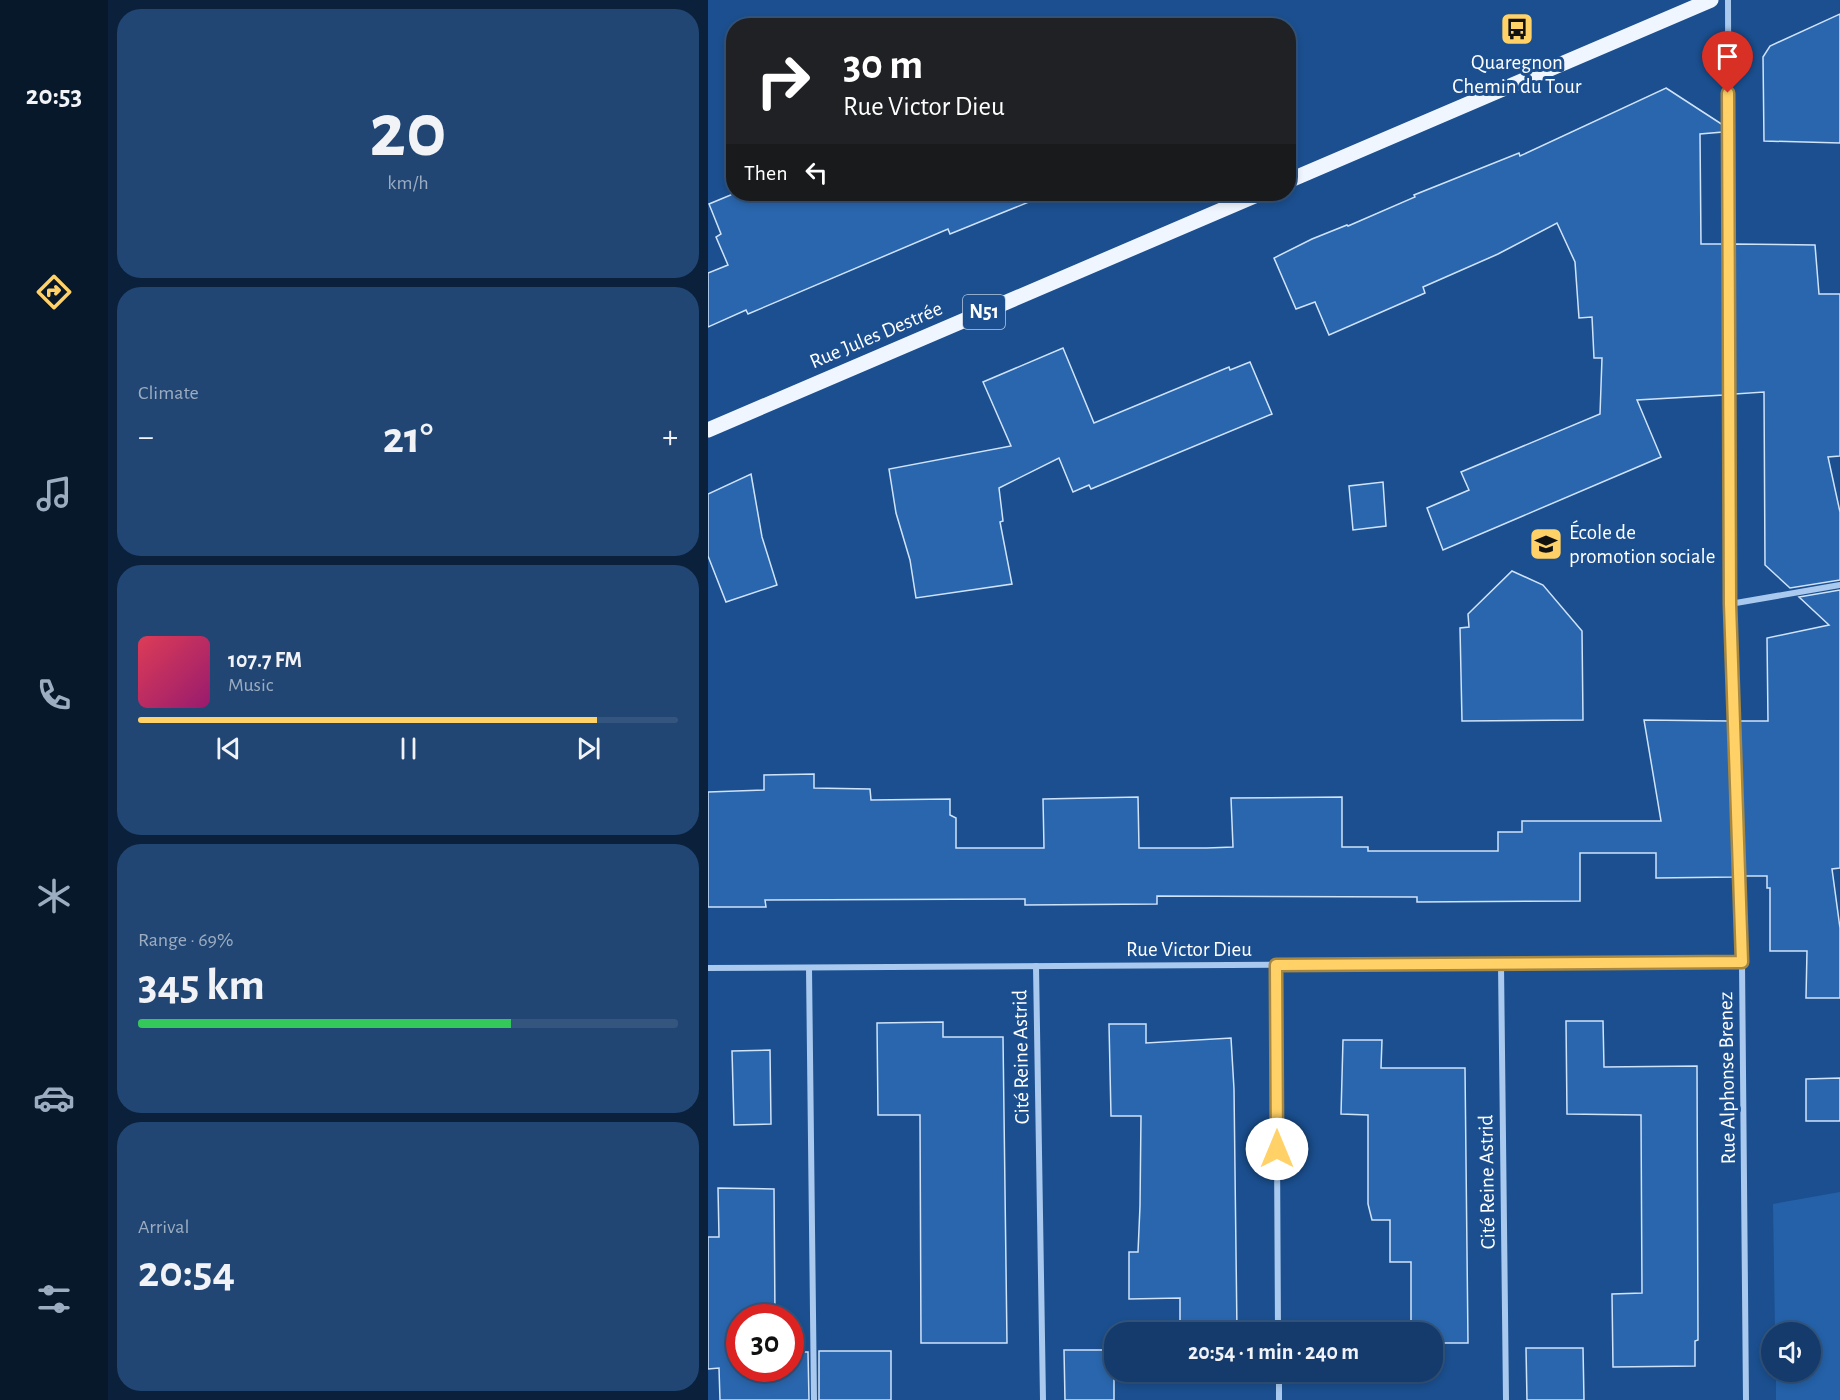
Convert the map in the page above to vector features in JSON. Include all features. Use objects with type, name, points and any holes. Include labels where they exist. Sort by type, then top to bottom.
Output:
[{"type":"main road","points":[[1296,178],[1711,0]]},
{"type":"main road","name":"Rue Jules Destrée","points":[[708,429],[1243,201]]},
{"type":"street","name":"Rue Alphonse Brenez","points":[[1728,0],[1730,604],[1742,962],[1746,1400]]},
{"type":"street","points":[[1730,604],[1840,585]]},
{"type":"street","name":"Rue Victor Dieu","points":[[708,968],[1742,962]]},
{"type":"street","name":"Cité Reine Astrid","points":[[1501,964],[1506,1400]]},
{"type":"street","points":[[1276,965],[1278,1322]]},
{"type":"street","name":"Cité Reine Astrid","points":[[1036,966],[1043,1400]]},
{"type":"street","points":[[809,968],[814,1400]]},
{"type":"street","points":[[1279,1382],[1279,1400]]},
{"type":"shaded area","points":[[1840,1192],[1840,1400],[1776,1400],[1776,1382],[1821,1382],[1821,1322],[1775,1322],[1773,1204]]},
{"type":"building","points":[[1840,14],[1840,143],[1764,141],[1763,57],[1770,46]]},
{"type":"building","points":[[1666,88],[1723,125],[1723,132],[1700,134],[1701,244],[1724,244],[1724,395],[1637,400],[1661,457],[1443,550],[1427,508],[1469,490],[1461,472],[1600,414],[1602,358],[1594,358],[1592,317],[1579,318],[1575,262],[1557,223],[1498,254],[1423,287],[1425,293],[1329,335],[1315,302],[1296,309],[1274,258],[1312,239],[1415,197],[1414,195],[1519,153],[1520,156]]},
{"type":"building","points":[[726,197],[726,201],[1031,201],[950,234],[948,229],[748,314],[746,310],[708,327],[708,273],[728,265],[716,237],[721,234],[709,204]]},
{"type":"building","points":[[1734,244],[1815,245],[1819,294],[1840,294],[1840,456],[1828,457],[1840,512],[1840,580],[1790,588],[1765,565],[1764,392],[1735,394]]},
{"type":"building","points":[[1063,348],[1094,423],[1229,367],[1230,370],[1250,362],[1272,414],[1091,489],[1089,485],[1073,492],[1059,458],[999,488],[1003,521],[1000,522],[1012,584],[916,598],[910,560],[896,513],[889,469],[1011,446],[983,382]]},
{"type":"building","points":[[751,474],[762,537],[777,585],[726,602],[708,556],[708,494]]},
{"type":"building","points":[[1383,482],[1386,526],[1353,530],[1349,486]]},
{"type":"building","points":[[1512,571],[1543,585],[1582,631],[1583,720],[1462,721],[1460,628],[1469,627],[1468,614]]},
{"type":"building","points":[[1840,590],[1840,868],[1832,869],[1840,928],[1840,998],[1806,998],[1807,951],[1770,951],[1770,888],[1767,888],[1767,876],[1744,876],[1739,721],[1768,721],[1767,638],[1829,625],[1799,597]]},
{"type":"building","points":[[1644,720],[1729,721],[1734,877],[1656,878],[1656,853],[1580,853],[1580,901],[1417,902],[1417,897],[1157,896],[1157,904],[1025,905],[1025,899],[765,900],[766,907],[708,907],[708,792],[764,790],[764,775],[814,774],[814,788],[870,789],[871,800],[950,799],[950,815],[956,818],[956,848],[1044,848],[1043,799],[1138,797],[1139,848],[1207,848],[1233,847],[1231,798],[1342,797],[1342,847],[1368,847],[1368,851],[1498,851],[1498,832],[1522,832],[1522,821],[1661,821]]},
{"type":"building","points":[[1566,1021],[1603,1021],[1604,1067],[1697,1066],[1698,1340],[1695,1341],[1695,1366],[1613,1367],[1612,1294],[1642,1293],[1641,1115],[1567,1114]]},
{"type":"building","points":[[943,1022],[943,1037],[1003,1037],[1007,1343],[921,1343],[920,1115],[878,1115],[877,1023]]},
{"type":"building","points":[[1109,1024],[1146,1024],[1146,1043],[1231,1038],[1234,1089],[1237,1322],[1180,1322],[1180,1298],[1129,1299],[1129,1252],[1138,1252],[1141,1116],[1111,1116]]},
{"type":"building","points":[[1343,1040],[1382,1040],[1381,1068],[1465,1068],[1468,1343],[1443,1343],[1443,1322],[1411,1322],[1411,1262],[1390,1262],[1390,1220],[1372,1220],[1368,1204],[1368,1115],[1341,1114]]},
{"type":"building","points":[[770,1050],[771,1124],[734,1125],[732,1051]]},
{"type":"building","points":[[1840,1078],[1840,1121],[1806,1121],[1806,1079]]},
{"type":"building","points":[[718,1188],[774,1189],[775,1304],[726,1304],[726,1382],[804,1382],[804,1352],[808,1352],[809,1400],[720,1400],[719,1368],[708,1369],[708,1237],[719,1237]]},
{"type":"building","points":[[1526,1348],[1583,1348],[1584,1400],[1527,1400]]},
{"type":"building","points":[[1064,1350],[1104,1350],[1104,1382],[1114,1382],[1114,1400],[1065,1400]]},
{"type":"building","points":[[819,1351],[891,1351],[891,1400],[819,1400]]},
{"type":"place","name":"Quaregnon Chemin du Tour","points":[[1517,29]]},
{"type":"place","name":"École de promotion sociale","points":[[1546,544]]},
{"type":"route","points":[[1277,1149],[1276,965],[1742,962],[1730,604],[1728,93]]}]
